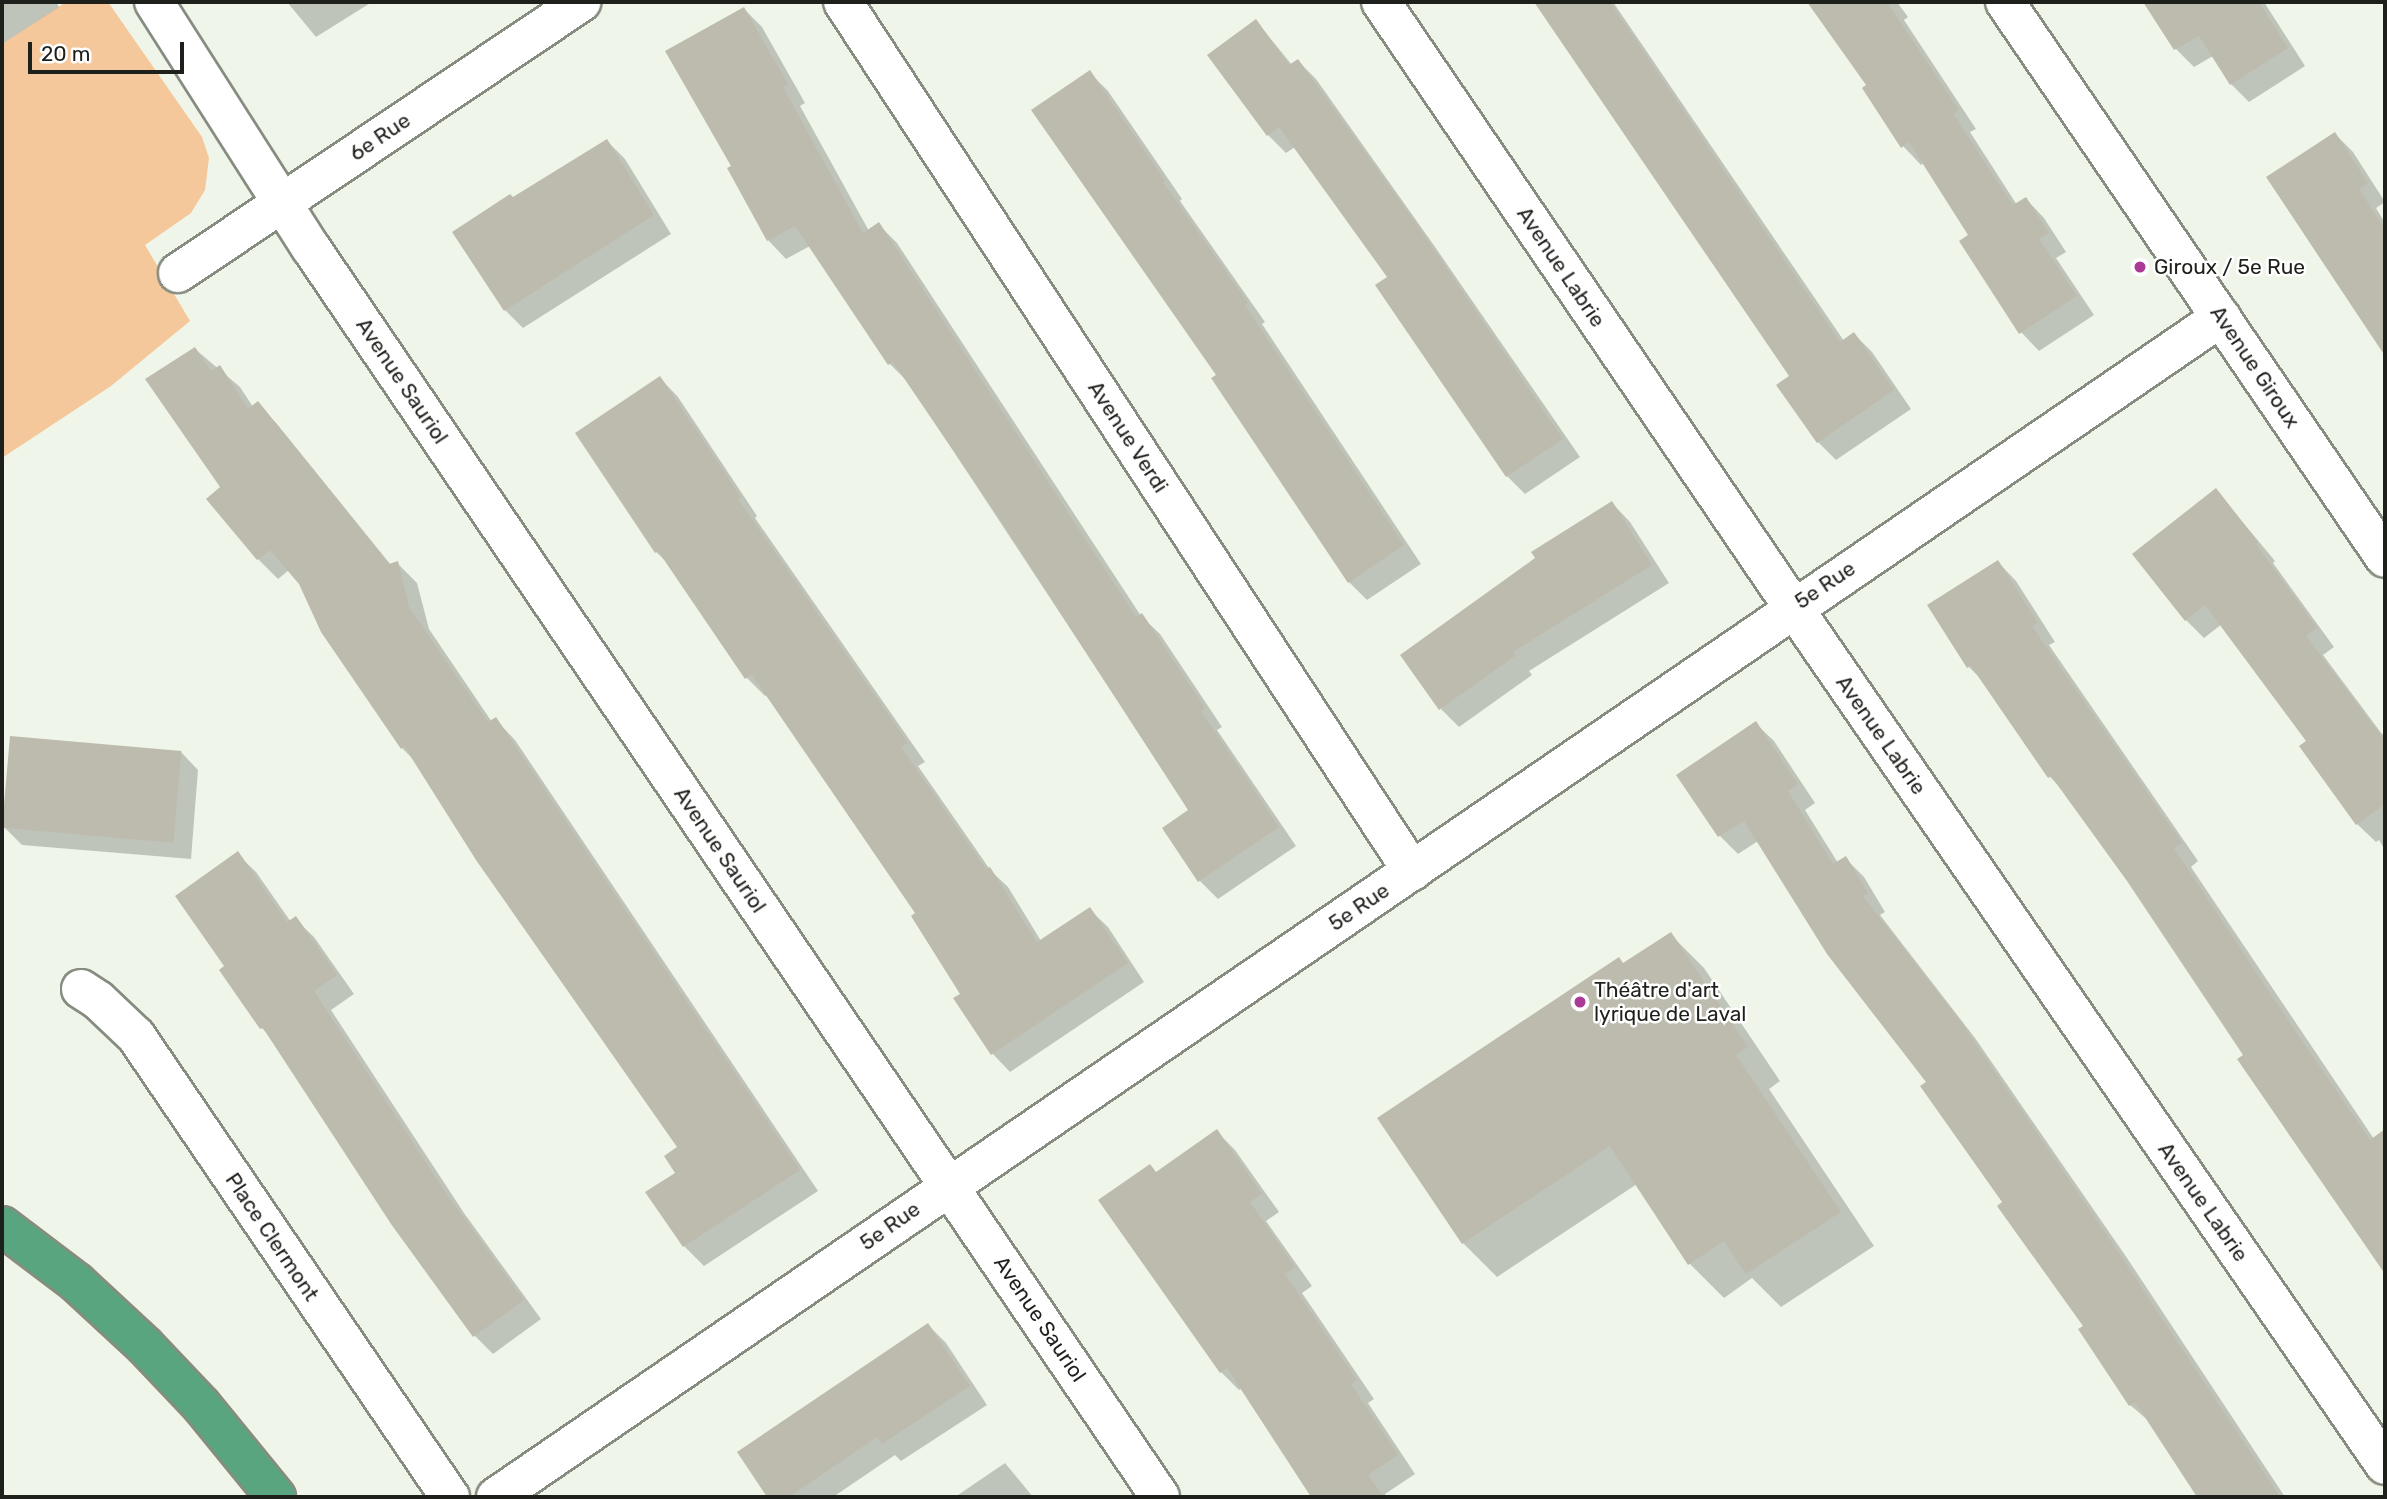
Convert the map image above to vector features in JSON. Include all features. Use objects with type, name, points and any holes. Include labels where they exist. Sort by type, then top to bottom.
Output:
[{"type":"highway","points":[[2,1226],[76,1282],[145,1346],[201,1405],[276,1497]]},
{"type":"street","name":"Avenue Sauriol","points":[[154,2],[281,202],[1160,1497]]},
{"type":"street","name":"6e Rue","points":[[178,273],[582,2]]},
{"type":"street","name":"Avenue Verdi","points":[[844,2],[1412,871]]},
{"type":"street","name":"Avenue Labrie","points":[[1381,2],[1793,607],[2385,1465]]},
{"type":"street","name":"Avenue Giroux","points":[[2005,2],[2385,558]]},
{"type":"street","name":"5e Rue","points":[[496,1497],[1412,871],[1793,607],[2221,317]]},
{"type":"street","name":"Place Clermont","points":[[81,989],[99,1000],[136,1036],[450,1497]]},
{"type":"shaded area","points":[[66,2],[108,2],[202,137],[209,158],[205,190],[191,213],[145,245],[190,321],[111,386],[2,458],[2,44]]},
{"type":"building","points":[[1534,2],[1610,2],[1840,342],[1854,332],[1894,390],[1817,443],[1776,385],[1789,376]]},
{"type":"building","points":[[1807,2],[1887,2],[1959,110],[1953,114],[2013,205],[2026,197],[2049,233],[2039,239],[2077,296],[2019,334],[1959,241],[1968,235],[1909,142],[1901,148],[1862,88],[1866,85]]},
{"type":"building","points":[[2143,2],[2259,2],[2288,48],[2230,85],[2199,36],[2174,50]]},
{"type":"building","points":[[744,7],[788,84],[783,87],[863,233],[879,222],[1136,617],[1142,613],[1205,708],[1201,711],[1279,827],[1198,882],[1162,828],[1188,810],[997,515],[893,362],[888,365],[795,226],[767,241],[727,168],[731,166],[665,51]]},
{"type":"building","points":[[1256,19],[1289,65],[1298,59],[1416,223],[1563,439],[1506,477],[1375,285],[1387,277],[1279,127],[1267,136],[1207,55]]},
{"type":"building","points":[[1090,70],[1165,181],[1163,182],[1248,303],[1245,305],[1404,545],[1348,583],[1211,378],[1216,375],[1031,110]]},
{"type":"building","points":[[2335,132],[2368,183],[2359,189],[2385,229],[2385,356],[2266,177]]},
{"type":"building","points":[[607,139],[654,215],[504,311],[452,232],[510,194],[513,197]]},
{"type":"building","points":[[195,347],[211,371],[220,365],[248,409],[258,401],[389,564],[398,561],[409,607],[488,722],[496,717],[800,1170],[683,1247],[645,1192],[675,1173],[664,1156],[677,1147],[476,860],[404,746],[401,749],[321,632],[299,584],[270,550],[257,560],[206,499],[220,487],[145,379]]},
{"type":"building","points":[[660,376],[741,497],[738,499],[908,743],[901,747],[986,869],[990,867],[1037,942],[1090,907],[1128,963],[991,1055],[953,998],[960,994],[911,916],[915,913],[752,675],[745,679],[658,551],[655,553],[575,433]]},
{"type":"building","points":[[2216,488],[2258,542],[2256,544],[2317,628],[2306,636],[2385,741],[2385,804],[2356,825],[2299,746],[2306,741],[2205,605],[2185,621],[2132,554]]},
{"type":"building","points":[[1612,501],[1652,565],[1513,652],[1515,656],[1439,710],[1400,655],[1535,558],[1531,552]]},
{"type":"building","points":[[1998,560],[2038,623],[2032,626],[2182,843],[2174,848],[2290,1023],[2370,1140],[2385,1129],[2385,1274],[2237,1059],[2243,1055],[2127,881],[2051,776],[2048,778],[1971,666],[1967,668],[1927,605]]},
{"type":"building","points":[[1756,721],[1798,784],[1788,791],[1833,864],[1846,856],[1868,893],[1863,896],[1958,1018],[2109,1238],[2280,1497],[2197,1497],[2135,1402],[2129,1406],[2078,1329],[2083,1326],[1997,1206],[2002,1202],[1920,1086],[1926,1082],[1827,954],[1744,821],[1718,837],[1676,775]]},
{"type":"building","points":[[10,736],[181,751],[173,843],[2,828]]},
{"type":"building","points":[[238,851],[287,922],[296,916],[337,975],[314,991],[446,1193],[524,1300],[473,1337],[391,1224],[263,1028],[260,1029],[219,970],[224,966],[175,896]]},
{"type":"building","points":[[1671,932],[1748,1047],[1736,1055],[1841,1212],[1746,1274],[1724,1241],[1688,1265],[1610,1146],[1462,1244],[1377,1118],[1619,957],[1623,963]]},
{"type":"building","points":[[1217,1129],[1262,1194],[1250,1202],[1295,1267],[1285,1274],[1357,1380],[1351,1384],[1398,1455],[1368,1475],[1384,1497],[1311,1497],[1227,1368],[1220,1373],[1098,1200],[1150,1164],[1156,1172]]},
{"type":"building","points":[[928,1323],[970,1386],[882,1444],[877,1437],[789,1497],[767,1497],[737,1452]]},
{"type":"place","name":"Giroux / 5e Rue","points":[[2140,267]]},
{"type":"place","name":"Théâtre d'art lyrique de Laval","points":[[1580,1002]]}]
